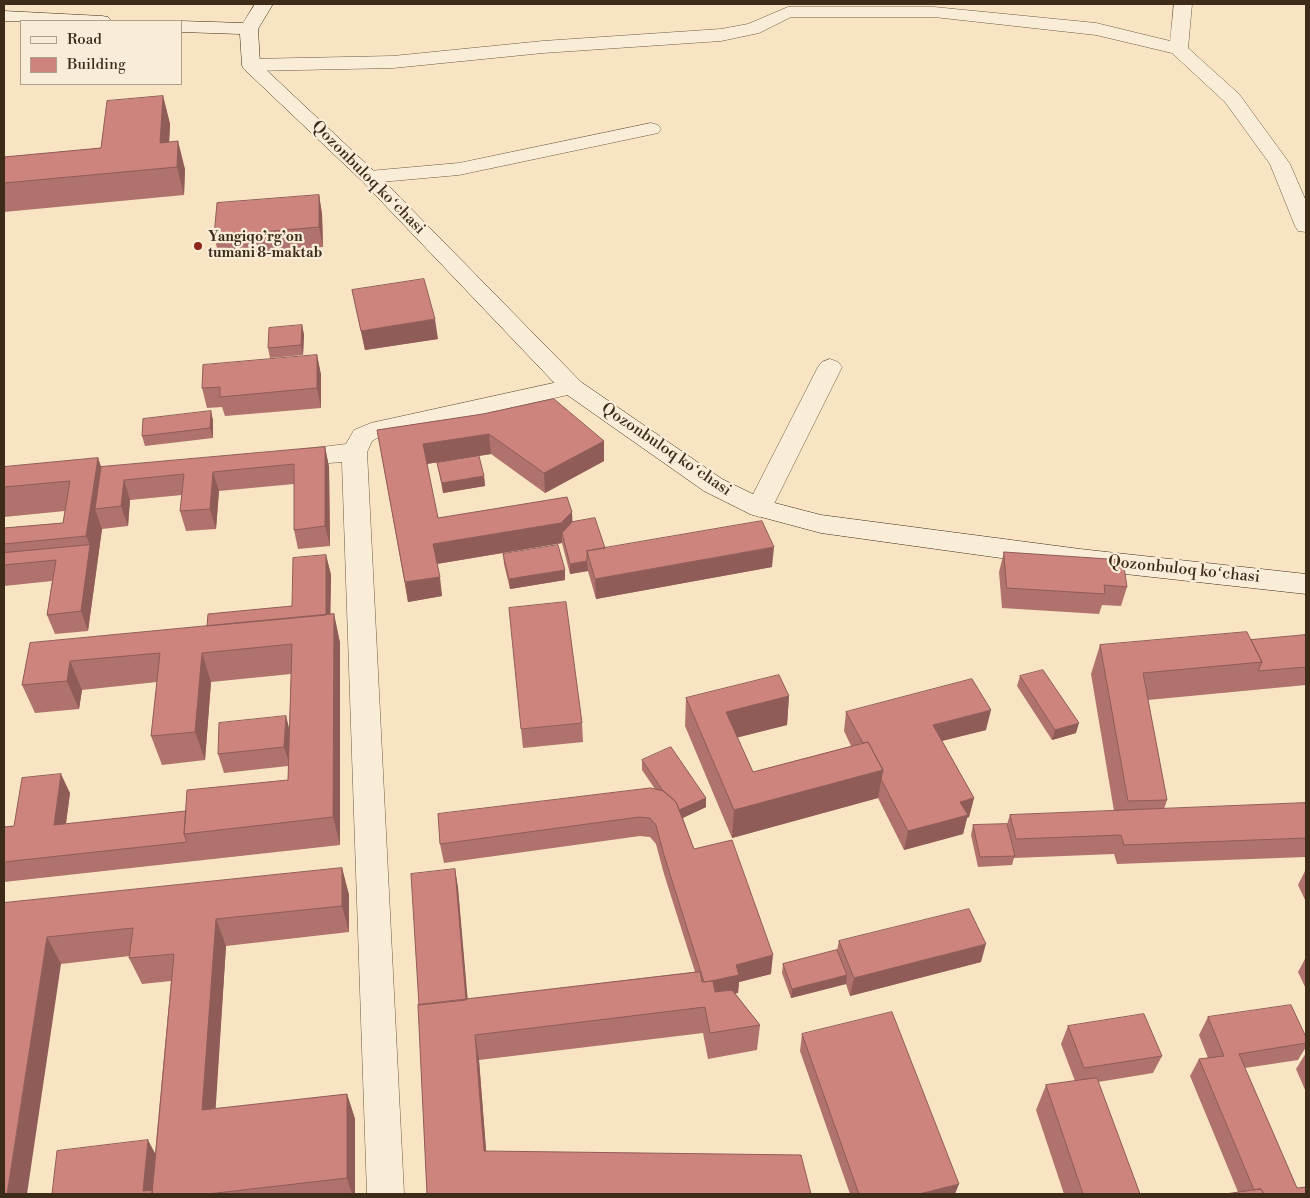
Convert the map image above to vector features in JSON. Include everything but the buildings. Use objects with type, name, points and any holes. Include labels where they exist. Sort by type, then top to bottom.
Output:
[{"type":"street","points":[[264,4],[249,30],[251,65],[393,62],[543,47],[721,35],[753,29],[789,8],[934,12],[1096,29],[1179,49],[1232,98],[1280,164],[1306,226]]},
{"type":"street","points":[[1179,49],[1183,4]]},
{"type":"street","points":[[4,16],[82,20]]},
{"type":"street","points":[[182,26],[249,30]]},
{"type":"street","name":"Qozonbuloq koʻchasi","points":[[251,65],[369,177],[572,387],[713,485],[759,508],[830,526],[1080,559],[1306,584]]},
{"type":"street","points":[[369,177],[459,169],[651,129]]},
{"type":"street","points":[[759,508],[830,367]]},
{"type":"street","points":[[385,1194],[355,879],[354,452],[363,436],[371,430],[572,387]]},
{"type":"street","points":[[266,461],[354,452]]},
{"type":"place","name":"Yangiqo’rg’on tumani 8-maktab","points":[[198,246]]}]
